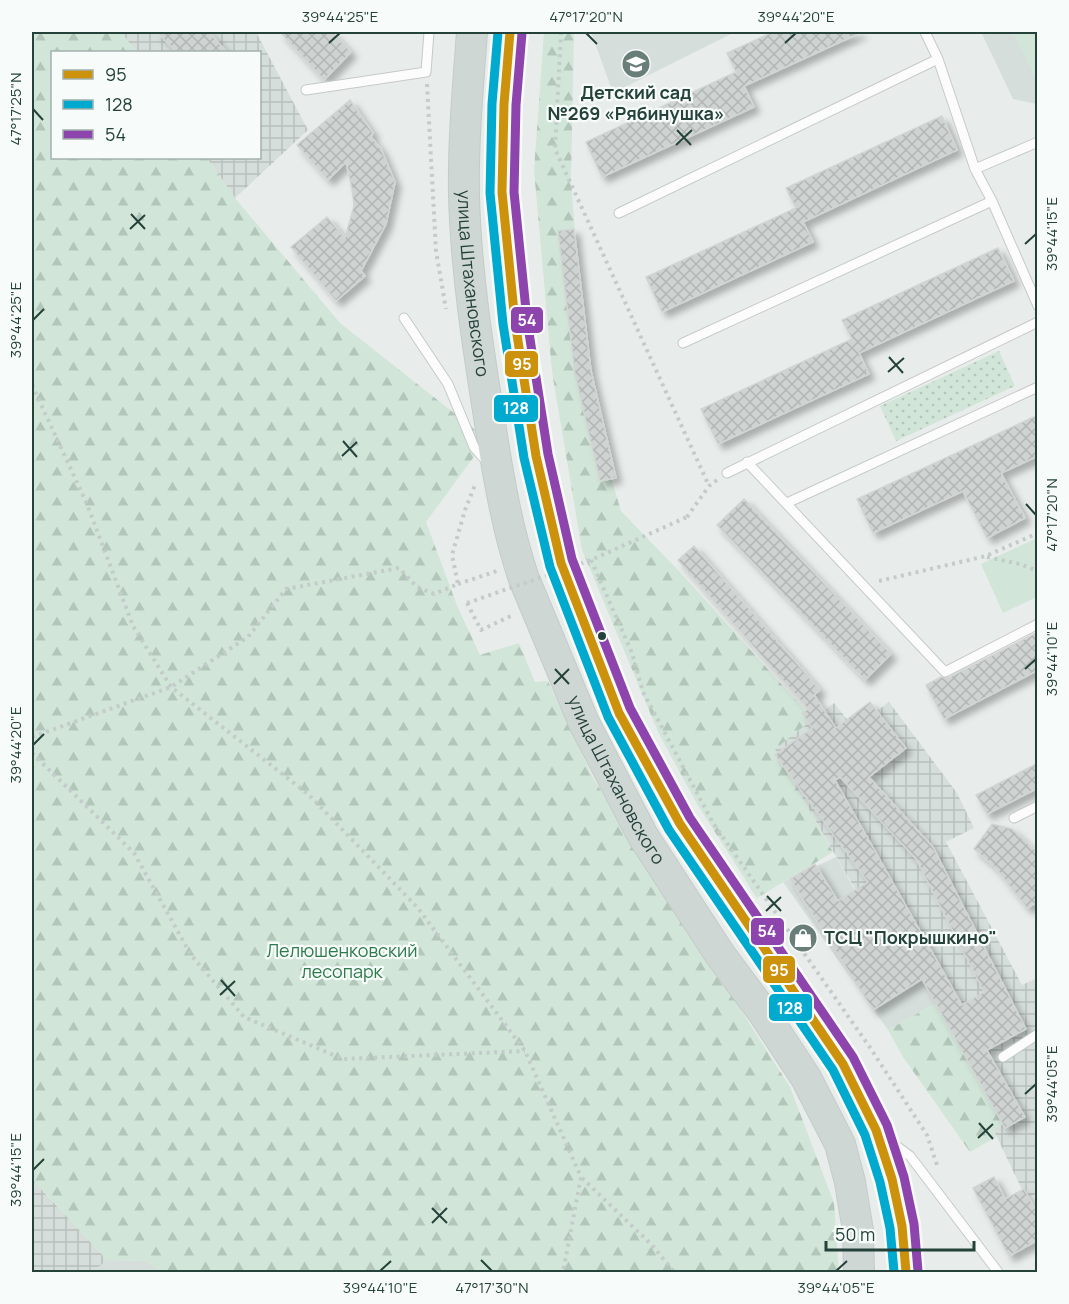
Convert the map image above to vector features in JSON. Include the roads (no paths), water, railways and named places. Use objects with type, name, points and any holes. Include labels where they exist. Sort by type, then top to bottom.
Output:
[{"type":"main road","name":"улица Штахановского","points":[[472,32],[467,93],[464,196],[488,479],[524,579],[584,723],[643,836],[719,953],[764,1014],[806,1078],[840,1144],[850,1182],[856,1221],[859,1272]]},
{"type":"main road","name":"улица Штахановского","points":[[510,32],[504,104],[502,192],[515,322],[527,400],[536,456],[561,563],[619,713],[680,824],[843,1064],[876,1130],[892,1179],[902,1226],[906,1272]]},
{"type":"lane","points":[[306,90],[426,72],[429,32]]},
{"type":"lane","points":[[925,32],[938,59],[975,169],[992,201],[1038,306]]},
{"type":"lane","points":[[619,213],[938,59]]},
{"type":"lane","points":[[975,169],[1038,142]]},
{"type":"lane","points":[[683,343],[992,201]]},
{"type":"lane","points":[[404,318],[448,384],[488,479]]},
{"type":"lane","points":[[727,473],[1038,322]]},
{"type":"lane","points":[[787,503],[1038,387]]},
{"type":"lane","points":[[747,462],[945,672],[1038,624]]},
{"type":"lane","points":[[1014,818],[1038,806]]},
{"type":"lane","points":[[1003,1057],[1038,1034]]},
{"type":"lane","points":[[876,1130],[910,1156],[998,1272]]},
{"type":"place","name":"Детский сад №269 «Рябинушка»","points":[[636,64]]},
{"type":"place","name":"ТСЦ \"Покрышкино\"","points":[[803,938]]},
{"type":"park label","name":"Лелюшенковский лесопарк","points":[[342,961]]}]
